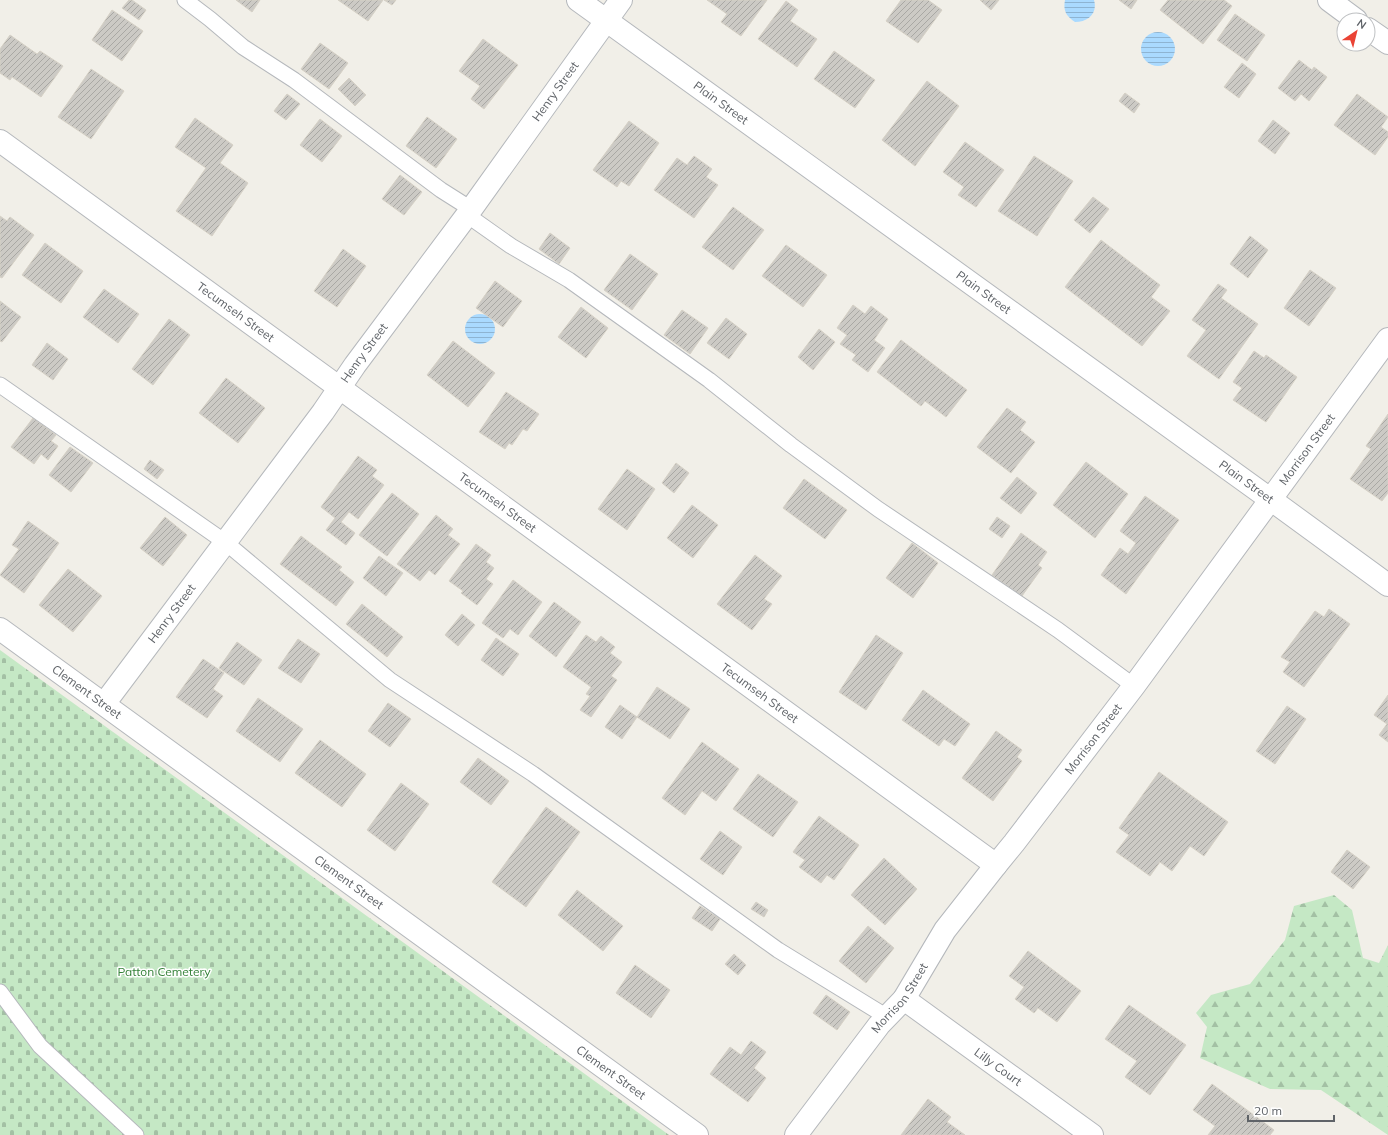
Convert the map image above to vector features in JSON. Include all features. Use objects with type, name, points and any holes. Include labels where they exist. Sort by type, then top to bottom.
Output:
[{"type":"street","name":"Plain Street","points":[[578,0],[1388,585]]},
{"type":"street","name":"Henry Street","points":[[104,704],[340,388],[355,365],[469,212],[621,0]]},
{"type":"street","points":[[1328,0],[1345,12]]},
{"type":"street","points":[[1376,35],[1388,43]]},
{"type":"street","name":"Tecumseh Street","points":[[0,140],[996,865]]},
{"type":"street","name":"Morrison Street","points":[[796,1135],[879,1025],[904,999],[945,930],[1014,843],[1134,686],[1388,339]]},
{"type":"street","name":"Clement Street","points":[[0,629],[697,1135]]},
{"type":"street","name":"Lilly Court","points":[[904,999],[1092,1135]]},
{"type":"lane","points":[[185,0],[210,18],[243,47],[294,80],[441,190],[511,246],[569,280],[709,380],[791,445],[878,509],[1058,630],[1134,686]]},
{"type":"lane","points":[[0,385],[225,542],[390,680],[533,774],[778,950],[887,1018]]},
{"type":"lane","points":[[0,992],[40,1046],[136,1135]]},
{"type":"green space","name":"Patton Cemetery","points":[[0,650],[669,1135],[0,1135]]},
{"type":"green space","points":[[1334,895],[1352,910],[1363,958],[1379,963],[1388,945],[1388,1135],[1321,1090],[1270,1089],[1200,1058],[1207,1027],[1196,1013],[1211,995],[1250,984],[1285,940],[1294,906]]},
{"type":"water","points":[[1065,0],[1094,0],[1095,9],[1088,18],[1080,22],[1075,22],[1069,18],[1066,13],[1064,7]]},
{"type":"water","points":[[1158,32],[1170,37],[1175,49],[1170,61],[1158,66],[1146,61],[1141,49],[1146,37]]},
{"type":"water","points":[[480,314],[491,318],[495,329],[491,340],[480,344],[469,340],[465,329],[469,318]]},
{"type":"building","points":[[129,0],[132,0],[146,10],[139,20],[122,8]]},
{"type":"building","points":[[236,0],[260,0],[252,12]]},
{"type":"building","points":[[338,0],[383,0],[368,21]]},
{"type":"building","points":[[384,0],[396,0],[392,5]]},
{"type":"building","points":[[707,0],[767,0],[741,36],[721,22],[727,14]]},
{"type":"building","points":[[901,0],[928,0],[942,10],[918,43],[886,21]]},
{"type":"building","points":[[980,0],[999,0],[991,10]]},
{"type":"building","points":[[1119,0],[1137,0],[1131,9]]},
{"type":"building","points":[[1168,0],[1224,0],[1232,6],[1203,44],[1160,10]]},
{"type":"building","points":[[786,1],[798,10],[790,21],[817,39],[797,67],[758,39]]},
{"type":"building","points":[[112,10],[143,31],[122,61],[92,40]]},
{"type":"building","points":[[1235,14],[1265,35],[1247,61],[1217,40]]},
{"type":"building","points":[[10,35],[37,54],[40,51],[63,66],[41,97],[12,77],[10,80],[0,73],[0,49]]},
{"type":"building","points":[[483,39],[518,65],[484,109],[471,99],[480,86],[459,71]]},
{"type":"building","points":[[320,43],[348,63],[329,89],[301,69]]},
{"type":"building","points":[[834,51],[875,80],[855,108],[814,79]]},
{"type":"building","points":[[1299,60],[1312,70],[1314,67],[1327,77],[1309,101],[1301,94],[1295,101],[1278,88]]},
{"type":"building","points":[[1242,63],[1256,74],[1239,98],[1224,87]]},
{"type":"building","points":[[91,69],[124,91],[91,139],[58,117]]},
{"type":"building","points":[[349,78],[366,95],[355,106],[338,89]]},
{"type":"building","points":[[927,81],[959,106],[915,166],[882,140]]},
{"type":"building","points":[[1125,93],[1140,104],[1134,113],[1119,101]]},
{"type":"building","points":[[287,94],[300,104],[286,120],[274,111]]},
{"type":"building","points":[[1357,94],[1388,117],[1381,127],[1388,132],[1388,137],[1375,155],[1334,125]]},
{"type":"building","points":[[427,117],[457,139],[436,168],[406,146]]},
{"type":"building","points":[[195,118],[233,145],[220,163],[248,183],[212,236],[176,211],[206,168],[175,147]]},
{"type":"building","points":[[320,119],[342,136],[322,162],[300,145]]},
{"type":"building","points":[[1273,120],[1290,133],[1275,154],[1258,141]]},
{"type":"building","points":[[629,121],[659,143],[629,186],[621,181],[617,187],[593,170]]},
{"type":"building","points":[[965,142],[1004,170],[976,207],[958,195],[964,187],[943,172]]},
{"type":"building","points":[[694,156],[712,169],[706,177],[718,185],[694,218],[654,190],[677,158],[687,165]]},
{"type":"building","points":[[1034,156],[1073,181],[1037,236],[998,211]]},
{"type":"building","points":[[400,175],[422,192],[404,215],[382,199]]},
{"type":"building","points":[[1093,197],[1109,209],[1090,233],[1074,220]]},
{"type":"building","points":[[733,207],[764,230],[733,270],[702,247]]},
{"type":"building","points":[[0,216],[7,221],[10,217],[34,235],[2,278],[0,277]]},
{"type":"building","points":[[550,233],[570,248],[559,264],[539,249]]},
{"type":"building","points":[[1250,236],[1268,250],[1248,278],[1230,264]]},
{"type":"building","points":[[1101,240],[1160,285],[1151,297],[1170,311],[1142,346],[1065,287]]},
{"type":"building","points":[[45,243],[83,271],[61,303],[22,275]]},
{"type":"building","points":[[786,245],[827,275],[803,307],[762,276]]},
{"type":"building","points":[[343,249],[366,266],[337,307],[314,291]]},
{"type":"building","points":[[630,254],[658,274],[632,310],[604,290]]},
{"type":"building","points":[[1310,270],[1336,288],[1309,326],[1284,308]]},
{"type":"building","points":[[495,281],[522,301],[503,327],[476,308]]},
{"type":"building","points":[[1218,284],[1227,290],[1221,298],[1258,324],[1219,379],[1187,356],[1206,330],[1192,320]]},
{"type":"building","points":[[104,289],[139,314],[118,343],[83,317]]},
{"type":"building","points":[[0,301],[21,317],[2,342],[0,341]]},
{"type":"building","points":[[853,305],[865,314],[871,306],[888,319],[874,340],[885,348],[868,372],[852,360],[856,355],[840,344],[847,335],[837,328]]},
{"type":"building","points":[[581,307],[608,328],[586,358],[558,337]]},
{"type":"building","points":[[682,310],[708,328],[690,354],[664,335]]},
{"type":"building","points":[[726,318],[747,334],[729,359],[707,343]]},
{"type":"building","points":[[169,319],[190,335],[153,385],[132,369]]},
{"type":"building","points":[[819,329],[835,342],[813,370],[798,357]]},
{"type":"building","points":[[901,340],[967,390],[946,417],[925,401],[921,406],[877,372]]},
{"type":"building","points":[[453,341],[495,373],[468,407],[427,375]]},
{"type":"building","points":[[47,343],[68,359],[53,380],[32,365]]},
{"type":"building","points":[[1254,351],[1264,358],[1266,355],[1297,377],[1266,422],[1233,400],[1242,388],[1233,382]]},
{"type":"building","points":[[226,378],[265,408],[238,443],[199,413]]},
{"type":"building","points":[[506,392],[539,414],[527,431],[523,429],[512,445],[509,443],[505,449],[479,432]]},
{"type":"building","points":[[1007,408],[1026,422],[1020,430],[1035,442],[1011,473],[977,447]]},
{"type":"building","points":[[1388,414],[1388,493],[1382,501],[1350,479],[1371,449],[1366,446]]},
{"type":"building","points":[[33,418],[56,435],[51,441],[58,446],[48,460],[41,454],[34,464],[11,447]]},
{"type":"building","points":[[70,447],[93,463],[71,492],[49,475]]},
{"type":"building","points":[[358,456],[377,470],[372,476],[384,485],[358,519],[349,512],[341,522],[355,533],[346,545],[326,530],[335,518],[321,507]]},
{"type":"building","points":[[150,460],[164,470],[157,479],[144,469]]},
{"type":"building","points":[[1086,462],[1128,494],[1095,538],[1053,505]]},
{"type":"building","points":[[676,463],[689,473],[674,493],[662,483]]},
{"type":"building","points":[[627,469],[655,489],[627,530],[598,509]]},
{"type":"building","points":[[1017,477],[1037,493],[1021,514],[1000,498]]},
{"type":"building","points":[[804,479],[847,510],[825,539],[783,508]]},
{"type":"building","points":[[392,493],[419,514],[387,556],[359,535]]},
{"type":"building","points":[[1145,496],[1179,520],[1126,594],[1101,575],[1120,548],[1128,554],[1136,543],[1120,531]]},
{"type":"building","points":[[692,505],[718,525],[693,558],[667,538]]},
{"type":"building","points":[[436,515],[453,529],[448,535],[460,544],[435,575],[429,570],[420,581],[397,564]]},
{"type":"building","points":[[165,517],[187,535],[163,566],[140,548]]},
{"type":"building","points":[[997,517],[1010,526],[1002,538],[989,529]]},
{"type":"building","points":[[28,521],[59,543],[24,593],[0,575],[19,549],[12,545]]},
{"type":"building","points":[[1021,533],[1047,552],[1038,565],[1042,568],[1022,596],[992,575]]},
{"type":"building","points":[[301,536],[342,567],[339,570],[354,582],[336,606],[280,564]]},
{"type":"building","points":[[912,543],[938,563],[913,598],[886,578]]},
{"type":"building","points":[[476,544],[491,555],[486,562],[494,568],[486,579],[493,584],[477,605],[461,593],[463,591],[449,581]]},
{"type":"building","points":[[755,555],[782,576],[764,599],[772,604],[752,630],[717,604]]},
{"type":"building","points":[[379,556],[403,573],[386,596],[363,578]]},
{"type":"building","points":[[68,569],[102,596],[73,632],[39,605]]},
{"type":"building","points":[[513,580],[542,602],[518,635],[510,629],[503,638],[482,623]]},
{"type":"building","points":[[554,602],[581,622],[556,657],[529,636]]},
{"type":"building","points":[[362,604],[403,637],[387,657],[346,624]]},
{"type":"building","points":[[1329,609],[1350,624],[1304,687],[1283,672],[1290,662],[1281,657],[1315,611],[1324,617]]},
{"type":"building","points":[[462,614],[475,625],[458,646],[445,635]]},
{"type":"building","points":[[586,635],[596,642],[601,636],[615,647],[610,653],[622,662],[611,676],[617,680],[591,717],[580,710],[590,696],[586,694],[591,687],[563,667]]},
{"type":"building","points":[[876,635],[903,653],[866,710],[839,692]]},
{"type":"building","points":[[496,638],[519,654],[503,676],[481,660]]},
{"type":"building","points":[[298,639],[320,654],[301,683],[278,668]]},
{"type":"building","points":[[237,642],[262,660],[244,685],[219,668]]},
{"type":"building","points":[[203,659],[224,673],[213,689],[223,696],[207,718],[176,697]]},
{"type":"building","points":[[657,687],[690,709],[670,739],[637,717]]},
{"type":"building","points":[[923,690],[970,724],[955,746],[944,739],[939,746],[902,720]]},
{"type":"building","points":[[1388,695],[1388,742],[1379,735],[1387,724],[1374,715]]},
{"type":"building","points":[[258,698],[303,729],[280,762],[236,731]]},
{"type":"building","points":[[388,703],[411,719],[390,747],[368,731]]},
{"type":"building","points":[[620,705],[637,717],[622,739],[605,727]]},
{"type":"building","points":[[1287,706],[1306,719],[1275,764],[1256,751]]},
{"type":"building","points":[[996,731],[1022,750],[1017,757],[1022,761],[993,801],[962,778]]},
{"type":"building","points":[[320,740],[366,774],[342,807],[295,773]]},
{"type":"building","points":[[702,742],[739,769],[716,801],[702,791],[685,815],[662,798]]},
{"type":"building","points":[[478,758],[509,781],[491,805],[460,782]]},
{"type":"building","points":[[1159,772],[1228,822],[1204,856],[1190,846],[1172,871],[1160,862],[1150,876],[1116,852],[1129,835],[1119,828]]},
{"type":"building","points":[[758,774],[798,802],[773,837],[733,809]]},
{"type":"building","points":[[401,783],[429,804],[395,851],[367,830]]},
{"type":"building","points":[[546,807],[580,832],[526,907],[492,882]]},
{"type":"building","points":[[819,816],[859,845],[834,880],[827,875],[821,883],[799,867],[805,860],[793,852]]},
{"type":"building","points":[[720,831],[742,847],[723,875],[700,859]]},
{"type":"building","points":[[1347,850],[1370,867],[1353,889],[1331,872]]},
{"type":"building","points":[[884,858],[917,889],[885,925],[851,895]]},
{"type":"building","points":[[577,890],[623,926],[603,951],[558,915]]},
{"type":"building","points":[[756,902],[768,910],[764,917],[751,909]]},
{"type":"building","points":[[700,906],[720,919],[712,931],[692,918]]},
{"type":"building","points":[[868,926],[894,948],[866,983],[839,961]]},
{"type":"building","points":[[1028,951],[1081,991],[1057,1022],[1038,1008],[1034,1013],[1015,999],[1024,987],[1009,976]]},
{"type":"building","points":[[734,954],[746,965],[738,975],[725,964]]},
{"type":"building","points":[[635,965],[670,990],[651,1018],[616,993]]},
{"type":"building","points":[[826,995],[850,1012],[837,1030],[813,1013]]},
{"type":"building","points":[[1129,1005],[1186,1045],[1150,1095],[1125,1077],[1137,1061],[1105,1039]]},
{"type":"building","points":[[751,1041],[766,1052],[754,1068],[766,1078],[748,1102],[710,1074],[730,1047],[741,1055]]},
{"type":"building","points":[[1212,1084],[1274,1130],[1270,1135],[1208,1135],[1215,1126],[1193,1110]]},
{"type":"building","points":[[928,1099],[951,1117],[947,1122],[965,1135],[901,1135]]}]
